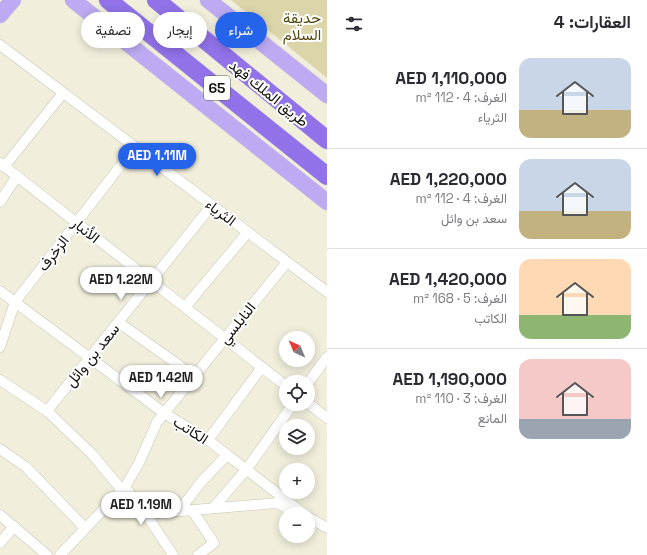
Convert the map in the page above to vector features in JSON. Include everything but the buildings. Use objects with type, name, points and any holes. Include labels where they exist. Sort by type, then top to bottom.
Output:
[{"type":"highway","name":"طريق الملك فهد","points":[[108,0],[327,176]]},
{"type":"highway","name":"طريق الملك فهد","points":[[156,0],[327,140]]},
{"type":"main road","points":[[0,10],[2,0]]},
{"type":"main road","points":[[0,14],[13,0]]},
{"type":"main road","points":[[73,0],[88,12]]},
{"type":"main road","points":[[81,0],[91,12]]},
{"type":"main road","points":[[208,0],[327,95]]},
{"type":"main road","points":[[133,48],[327,202]]},
{"type":"street","name":"الثرياء","points":[[0,45],[327,292]]},
{"type":"street","points":[[2,165],[63,93]]},
{"type":"street","name":"الزخرف","points":[[0,347],[15,302],[135,147]]},
{"type":"street","name":"الأنبار","points":[[2,165],[77,222],[150,282],[226,338],[279,380]]},
{"type":"street","points":[[0,202],[17,176]]},
{"type":"street","name":"سعد بن وائل","points":[[47,412],[212,205]]},
{"type":"street","points":[[185,307],[248,232]]},
{"type":"street","name":"النابلسي","points":[[60,555],[123,488],[139,463],[156,422],[287,262]]},
{"type":"street","name":"الكاتب","points":[[0,291],[164,413],[208,440],[295,507]]},
{"type":"street","points":[[118,322],[194,376]]},
{"type":"street","points":[[314,375],[327,357]]},
{"type":"street","points":[[208,440],[262,367]]},
{"type":"street","points":[[0,380],[47,412],[92,454],[146,514],[172,555]]},
{"type":"street","points":[[315,409],[327,418]]},
{"type":"street","points":[[214,507],[246,470],[288,411]]},
{"type":"street","points":[[0,449],[26,467],[85,528]]},
{"type":"street","points":[[179,511],[202,481],[227,455]]},
{"type":"street","points":[[146,514],[214,507],[277,503],[285,507]]},
{"type":"street","points":[[192,510],[214,543],[198,555]]},
{"type":"street","points":[[0,515],[47,555]]},
{"type":"street","points":[[315,522],[327,528]]},
{"type":"street","points":[[0,543],[14,526]]},
{"type":"green space","name":"حديقة السلام","points":[[231,0],[327,0],[327,78],[267,29],[267,12],[246,12]]}]
